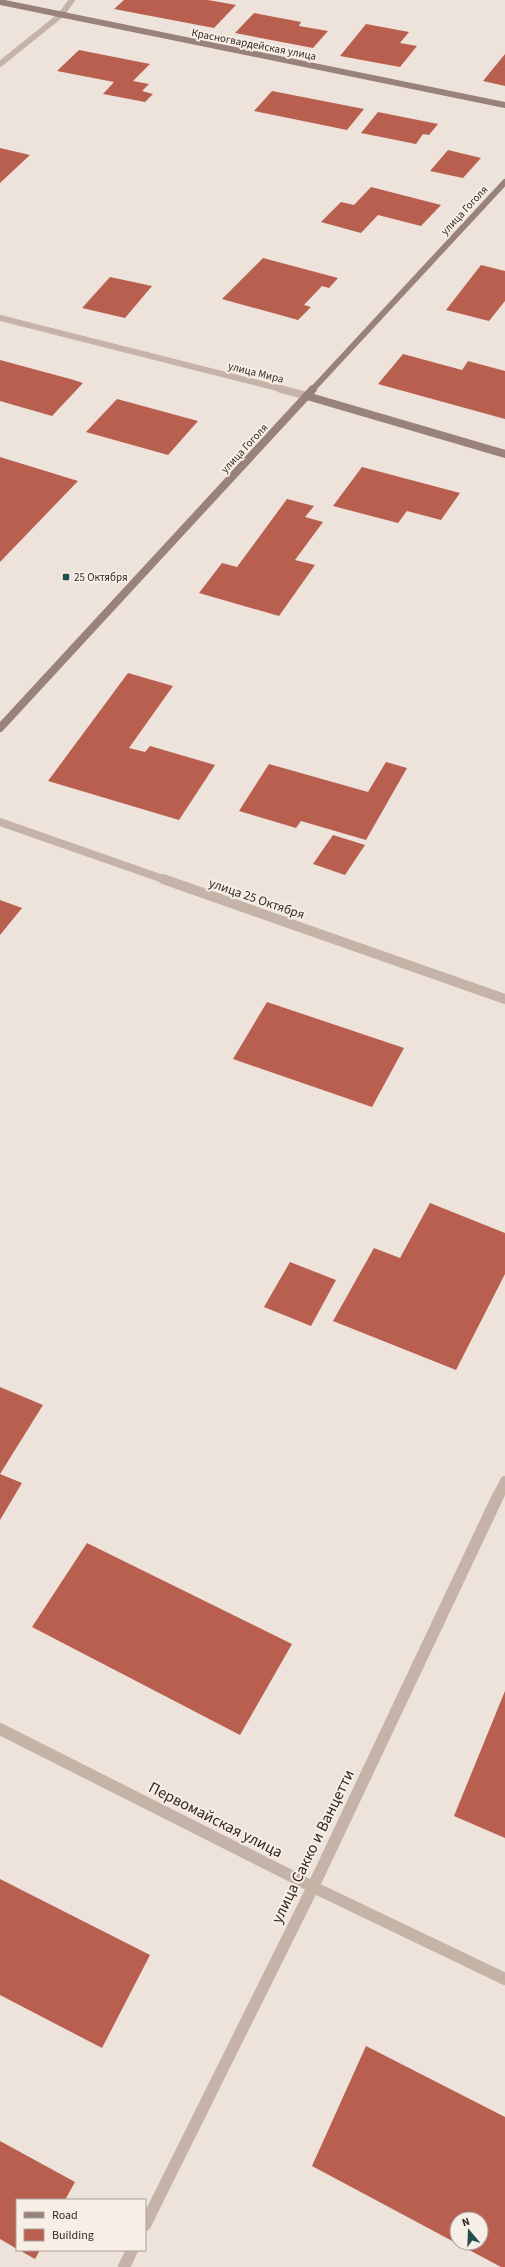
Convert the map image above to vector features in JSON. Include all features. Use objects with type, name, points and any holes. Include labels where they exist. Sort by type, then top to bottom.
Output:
[{"type":"main road","name":"Красногвардейская улица","points":[[0,2],[505,105]]},
{"type":"main road","name":"улица Гоголя","points":[[0,728],[505,182]]},
{"type":"main road","name":"улица Мира","points":[[307,396],[505,454]]},
{"type":"street","points":[[0,64],[61,15],[72,0]]},
{"type":"street","name":"улица Мира","points":[[0,318],[307,396]]},
{"type":"street","name":"улица 25 Октября","points":[[0,822],[505,999]]},
{"type":"street","name":"улица Сакко и Ванцетти","points":[[146,2223],[313,1887],[505,1481]]},
{"type":"street","name":"Первомайская улица","points":[[0,1729],[313,1887],[505,1979]]},
{"type":"street","points":[[124,2267],[132,2251]]},
{"type":"building","points":[[124,0],[208,0],[236,5],[214,28],[114,9]]},
{"type":"building","points":[[254,13],[301,22],[299,26],[328,31],[313,48],[235,33]]},
{"type":"building","points":[[366,24],[409,32],[400,43],[417,46],[400,67],[340,56]]},
{"type":"building","points":[[79,50],[150,64],[133,81],[149,84],[142,91],[153,94],[145,102],[103,94],[114,82],[57,71]]},
{"type":"building","points":[[505,54],[505,86],[483,81]]},
{"type":"building","points":[[272,91],[364,109],[347,130],[254,111]]},
{"type":"building","points":[[378,112],[438,124],[429,135],[423,134],[416,144],[361,133]]},
{"type":"building","points":[[0,148],[30,155],[0,183]]},
{"type":"building","points":[[448,150],[481,158],[463,178],[430,171]]},
{"type":"building","points":[[371,187],[441,205],[421,226],[378,215],[361,233],[321,222],[341,202],[354,205]]},
{"type":"building","points":[[263,258],[338,278],[329,288],[322,286],[304,305],[311,307],[298,320],[222,299]]},
{"type":"building","points":[[481,265],[505,271],[505,301],[489,321],[446,310]]},
{"type":"building","points":[[110,277],[152,286],[125,318],[82,308]]},
{"type":"building","points":[[403,354],[462,370],[468,361],[505,371],[505,419],[378,384]]},
{"type":"building","points":[[0,360],[83,383],[52,416],[0,401]]},
{"type":"building","points":[[117,399],[198,421],[168,455],[86,432]]},
{"type":"building","points":[[0,457],[78,481],[0,562]]},
{"type":"building","points":[[362,467],[460,493],[441,520],[407,511],[398,523],[333,506]]},
{"type":"building","points":[[287,499],[314,506],[305,517],[323,522],[295,560],[315,565],[279,616],[199,593],[222,563],[237,567]]},
{"type":"building","points":[[128,673],[173,686],[129,748],[145,752],[150,746],[215,765],[179,820],[48,781]]},
{"type":"building","points":[[386,762],[407,768],[366,840],[301,821],[296,828],[239,811],[269,764],[368,792]]},
{"type":"building","points":[[333,835],[365,845],[345,875],[313,864]]},
{"type":"building","points":[[0,900],[22,908],[0,935]]},
{"type":"building","points":[[267,1002],[404,1048],[372,1107],[233,1059]]},
{"type":"building","points":[[430,1203],[505,1233],[505,1274],[456,1370],[333,1321],[374,1248],[400,1258]]},
{"type":"building","points":[[290,1262],[336,1280],[311,1326],[264,1307]]},
{"type":"building","points":[[0,1387],[43,1405],[0,1474]]},
{"type":"building","points":[[0,1474],[22,1483],[0,1520]]},
{"type":"building","points":[[87,1543],[292,1644],[240,1735],[32,1627]]},
{"type":"building","points":[[505,1691],[505,1838],[454,1816]]},
{"type":"building","points":[[0,1879],[150,1955],[102,2048],[0,1995]]},
{"type":"building","points":[[366,2046],[505,2117],[505,2267],[501,2267],[471,2251],[489,2251],[489,2211],[449,2211],[449,2239],[312,2166]]},
{"type":"building","points":[[0,2141],[75,2182],[66,2199],[16,2199],[16,2248],[0,2239]]},
{"type":"building","points":[[21,2251],[39,2251],[35,2259]]},
{"type":"place","name":"25 Октября","points":[[66,577]]}]
